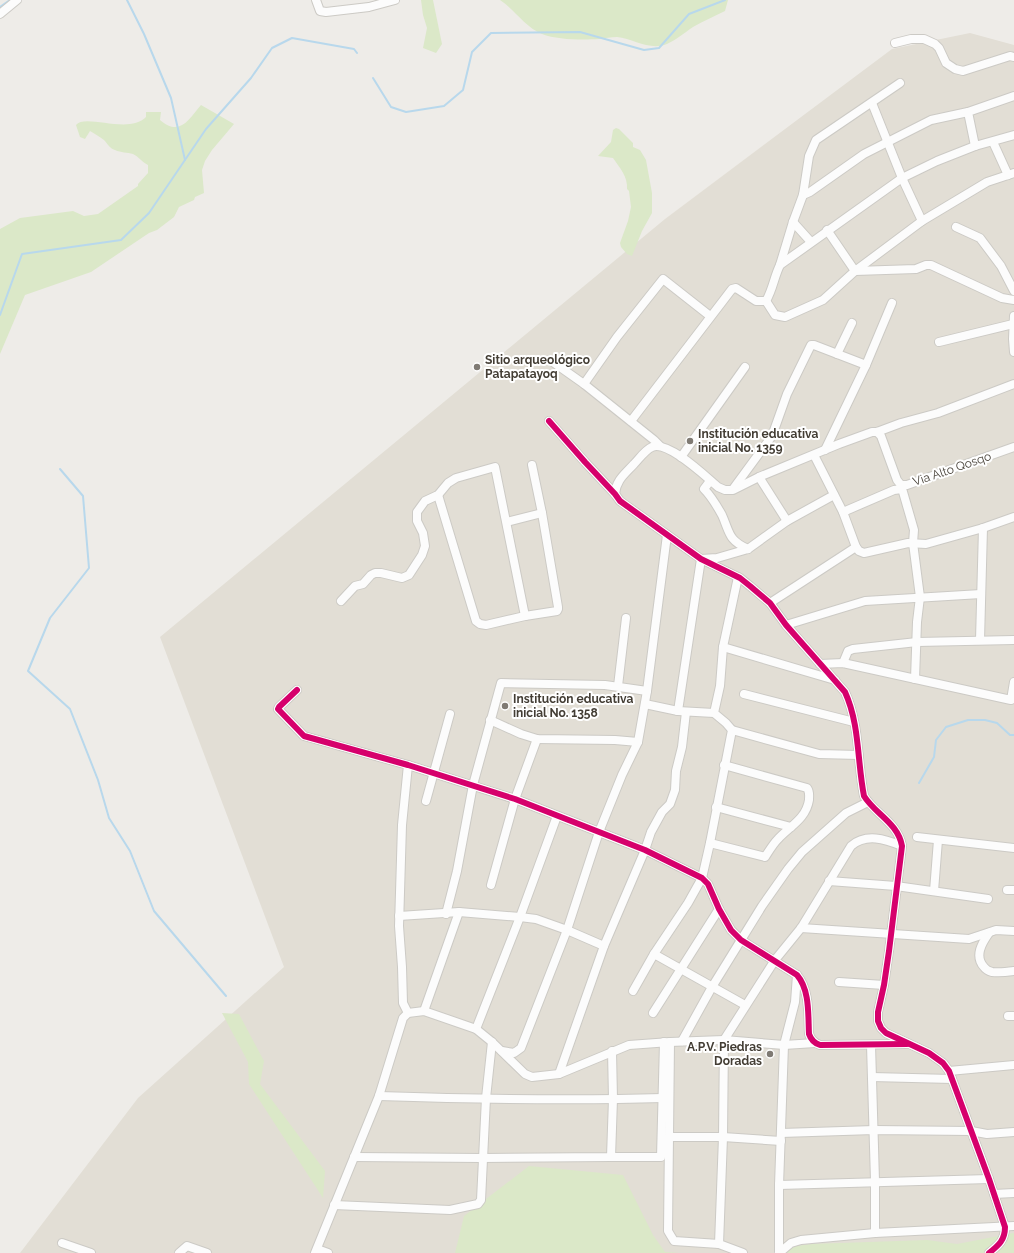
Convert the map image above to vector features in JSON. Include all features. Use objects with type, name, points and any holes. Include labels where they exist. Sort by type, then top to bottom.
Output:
[{"type":"street","points":[[0,14],[17,0]]},
{"type":"street","points":[[316,0],[320,11],[326,12],[369,7],[395,0]]},
{"type":"street","points":[[895,44],[911,39],[924,39],[935,44],[939,48],[946,64],[963,71],[1010,56],[1014,57]]},
{"type":"street","points":[[766,301],[772,291],[775,275],[780,265],[803,195],[809,156],[816,140],[900,83]]},
{"type":"street","points":[[803,195],[810,192],[864,154],[931,120],[968,112],[1014,96]]},
{"type":"street","points":[[872,103],[902,178],[922,221]]},
{"type":"street","points":[[968,112],[975,146]]},
{"type":"street","points":[[780,265],[827,230],[902,178],[937,161],[975,146],[1014,136]]},
{"type":"street","points":[[766,301],[774,315],[785,317],[823,300],[855,271],[922,221],[987,182],[1011,174],[993,142]]},
{"type":"street","points":[[793,222],[811,242]]},
{"type":"street","points":[[956,227],[980,238],[1001,266],[1014,291]]},
{"type":"street","points":[[827,230],[855,271]]},
{"type":"street","points":[[855,271],[916,269],[926,265],[931,265],[1002,298],[1014,300]]},
{"type":"street","points":[[584,384],[617,336],[663,279],[710,316]]},
{"type":"street","points":[[631,421],[732,289],[736,288],[756,301],[766,301]]},
{"type":"street","points":[[825,450],[866,365],[892,303]]},
{"type":"street","points":[[939,342],[1014,320],[1014,352]]},
{"type":"street","points":[[837,354],[852,323]]},
{"type":"street","points":[[733,490],[772,436],[786,394],[811,345],[866,365]]},
{"type":"street","points":[[550,360],[584,384],[660,446],[672,450],[718,487],[725,490],[733,490],[759,477],[872,432],[877,432],[901,423],[938,413],[1014,384]]},
{"type":"street","points":[[681,457],[745,367]]},
{"type":"street","points":[[549,421],[585,462],[616,494],[620,501],[701,559],[738,577],[770,603],[786,625],[845,692],[854,722],[864,796],[868,802],[898,832],[902,846],[884,985],[878,1012],[878,1021],[881,1028],[886,1033],[929,1053],[943,1063],[950,1075],[989,1179],[1005,1227],[1005,1234],[1000,1245],[989,1253]]},
{"type":"street","name":"Via Alto Qosqo","points":[[877,432],[881,436],[897,480],[902,487],[1014,448]]},
{"type":"street","points":[[616,494],[616,486],[619,480],[652,447],[660,446]]},
{"type":"street","points":[[814,455],[843,512],[856,547],[859,551],[864,553],[913,543],[926,544],[983,528],[1014,517]]},
{"type":"street","points":[[438,495],[476,621],[484,625],[557,611],[558,609],[542,513],[532,465]]},
{"type":"street","points":[[341,601],[355,586],[363,584],[371,575],[375,573],[402,578],[409,575],[422,555],[425,546],[423,533],[417,521],[417,512],[425,500],[438,495],[448,483],[456,478],[495,467],[525,616]]},
{"type":"street","points":[[759,477],[787,521]]},
{"type":"street","points":[[710,480],[704,489],[722,515],[728,532],[737,544],[748,549]]},
{"type":"street","points":[[843,512],[902,487],[914,530],[913,543],[920,597],[915,679]]},
{"type":"street","points":[[701,559],[718,558],[748,549],[787,521],[834,495]]},
{"type":"street","points":[[507,522],[542,513]]},
{"type":"street","points":[[980,640],[983,528]]},
{"type":"street","points":[[502,1052],[514,1053],[521,1048],[567,930],[600,832],[622,775],[638,742],[647,691],[667,535]]},
{"type":"street","points":[[770,603],[856,547]]},
{"type":"street","points":[[559,1074],[604,946],[645,850],[651,832],[662,812],[670,804],[675,790],[676,771],[682,747],[682,711],[701,559]]},
{"type":"street","points":[[714,713],[720,686],[724,647],[738,577]]},
{"type":"street","points":[[786,625],[865,601],[981,594]]},
{"type":"street","points":[[618,686],[626,618]]},
{"type":"street","points":[[842,663],[848,651],[853,649],[917,642],[1014,640]]},
{"type":"street","points":[[724,647],[836,681]]},
{"type":"street","points":[[820,664],[842,663],[1013,700],[1014,682]]},
{"type":"street","points":[[446,914],[457,871],[473,786],[501,684],[618,686],[647,691]]},
{"type":"street","points":[[297,690],[278,709],[304,736],[408,764],[515,799],[645,850],[702,878],[708,884],[731,930],[741,940],[775,960],[802,980],[807,1002],[809,1034],[815,1043]]},
{"type":"street","points":[[744,694],[854,722]]},
{"type":"street","points":[[645,704],[682,711],[714,713],[732,730],[819,754],[859,755]]},
{"type":"street","points":[[426,801],[450,714]]},
{"type":"street","points":[[490,720],[521,734],[536,738],[638,742]]},
{"type":"street","points":[[633,992],[654,954],[688,903],[702,878],[732,730]]},
{"type":"street","points":[[491,886],[515,799],[536,738]]},
{"type":"street","points":[[408,764],[402,825],[399,916],[403,1003],[408,1013]]},
{"type":"street","points":[[710,843],[765,857],[777,839],[801,819],[806,811],[809,793],[807,788],[724,765]]},
{"type":"street","points":[[682,1042],[712,987],[762,906],[788,869],[802,852],[846,813],[868,802]]},
{"type":"street","points":[[716,807],[791,827]]},
{"type":"street","points":[[476,1029],[557,816]]},
{"type":"street","points":[[917,837],[1014,848]]},
{"type":"street","points":[[719,1244],[723,1137],[724,1040],[775,960],[801,928],[851,846],[862,838],[877,838],[902,846]]},
{"type":"street","points":[[934,891],[938,840]]},
{"type":"street","points":[[829,881],[896,886],[988,899]]},
{"type":"street","points":[[653,1013],[719,908]]},
{"type":"street","points":[[399,916],[459,912],[520,916],[536,919],[567,930],[604,946]]},
{"type":"street","points":[[424,1012],[459,912]]},
{"type":"street","points":[[801,928],[969,939],[996,930],[1014,931]]},
{"type":"street","points":[[989,933],[980,949],[979,957],[982,965],[986,970],[991,972],[1014,971]]},
{"type":"street","points":[[654,954],[745,1005]]},
{"type":"street","points":[[797,975],[795,1002],[784,1045],[779,1253],[791,1243],[801,1240],[875,1233],[1014,1226]]},
{"type":"street","points":[[839,982],[884,985]]},
{"type":"street","points":[[328,1253],[316,1251],[379,1096],[403,1018],[408,1013],[424,1012],[476,1029],[492,1042],[525,1074],[532,1077],[559,1074],[629,1045],[724,1040],[784,1045],[815,1043],[820,1045],[909,1044]]},
{"type":"street","points":[[334,1205],[450,1210],[478,1204],[481,1200],[486,1098],[492,1042]]},
{"type":"street","points":[[354,1157],[661,1157],[667,1042]]},
{"type":"street","points":[[667,1042],[669,1137],[668,1231],[674,1241],[719,1244],[743,1253]]},
{"type":"street","points":[[872,1045],[875,1233]]},
{"type":"street","points":[[611,1157],[613,1099],[612,1051]]},
{"type":"street","points":[[872,1077],[950,1075],[1014,1065]]},
{"type":"street","points":[[379,1096],[613,1099],[663,1098]]},
{"type":"street","points":[[669,1137],[781,1137],[874,1130],[971,1131],[987,1134],[1014,1132]]},
{"type":"street","points":[[780,1185],[875,1181],[989,1179]]},
{"type":"street","points":[[994,1194],[1014,1193]]},
{"type":"street","points":[[62,1243],[91,1253]]},
{"type":"street","points":[[179,1253],[187,1246],[207,1253]]},
{"type":"shaded area","points":[[970,33],[1014,45],[1014,1253],[20,1253],[138,1098],[284,967],[160,637],[665,219],[892,49]]},
{"type":"green space","points":[[421,0],[433,0],[442,44],[436,53],[423,48],[427,28]]},
{"type":"green space","points":[[500,0],[728,0],[725,11],[693,27],[667,44],[654,46],[617,37],[578,39],[548,36],[530,27]]},
{"type":"green space","points":[[201,105],[234,124],[212,150],[205,161],[202,170],[204,193],[195,197],[194,200],[179,207],[174,217],[157,230],[149,233],[91,272],[25,295],[0,354],[0,229],[20,218],[73,211],[84,216],[98,214],[138,186],[138,184],[148,173],[148,165],[133,154],[120,152],[113,149],[104,140],[90,131],[85,139],[80,137],[76,125],[81,122],[88,121],[129,124],[138,122],[146,117],[146,112],[161,112],[160,120],[167,125],[178,127],[188,121]]},
{"type":"green space","points":[[616,128],[619,129],[633,143],[633,147],[640,150],[646,160],[652,193],[652,213],[642,231],[632,256],[627,254],[621,247],[620,243],[628,221],[631,207],[626,180],[613,158],[598,156],[611,142],[613,130]]},
{"type":"green space","points":[[222,1013],[239,1014],[264,1061],[260,1084],[325,1171],[323,1198],[249,1084],[248,1062]]},
{"type":"green space","points":[[529,1166],[623,1175],[653,1235],[665,1252],[679,1253],[455,1253],[464,1216]]},
{"type":"green space","points":[[1014,1233],[1014,1253],[775,1253],[789,1247],[811,1244],[927,1240],[957,1244]]},
{"type":"waterway","points":[[0,7],[10,0]]},
{"type":"waterway","points":[[127,0],[144,34],[171,98],[185,160]]},
{"type":"waterway","points":[[373,78],[391,107],[406,112],[444,106],[463,90],[472,52],[491,33],[580,32],[644,50],[659,48],[689,14],[725,0]]},
{"type":"waterway","points":[[0,315],[22,254],[121,240],[149,213],[206,129],[251,78],[272,48],[292,38],[354,49],[357,53]]},
{"type":"waterway","points":[[60,469],[83,496],[89,568],[50,618],[28,671],[70,709],[98,780],[109,818],[130,851],[154,911],[226,996]]},
{"type":"waterway","points":[[919,783],[934,757],[936,740],[946,727],[968,720],[985,720],[997,723],[1010,735],[1014,735]]},
{"type":"cycle path","points":[[549,421],[620,501],[701,559],[740,578],[770,603],[786,625],[845,692],[856,730],[864,796],[896,831],[902,846],[889,951],[878,1012],[878,1021],[881,1028],[886,1033],[929,1053],[943,1063],[949,1071],[1005,1227],[1003,1239],[989,1253]]},
{"type":"cycle path","points":[[297,690],[278,709],[304,736],[408,765],[515,799],[645,850],[702,878],[708,884],[719,909],[731,930],[741,940],[797,975],[804,988],[808,1003],[809,1034],[812,1040],[816,1043],[820,1045],[907,1044]]},
{"type":"place","name":"Sitio arqueológico Patapatayoq","points":[[477,367]]},
{"type":"place","name":"Institución educativa inicial No. 1359","points":[[690,441]]},
{"type":"place","name":"Institución educativa inicial No. 1358","points":[[505,706]]},
{"type":"place","name":"A.P.V. Piedras Doradas","points":[[770,1054]]}]
